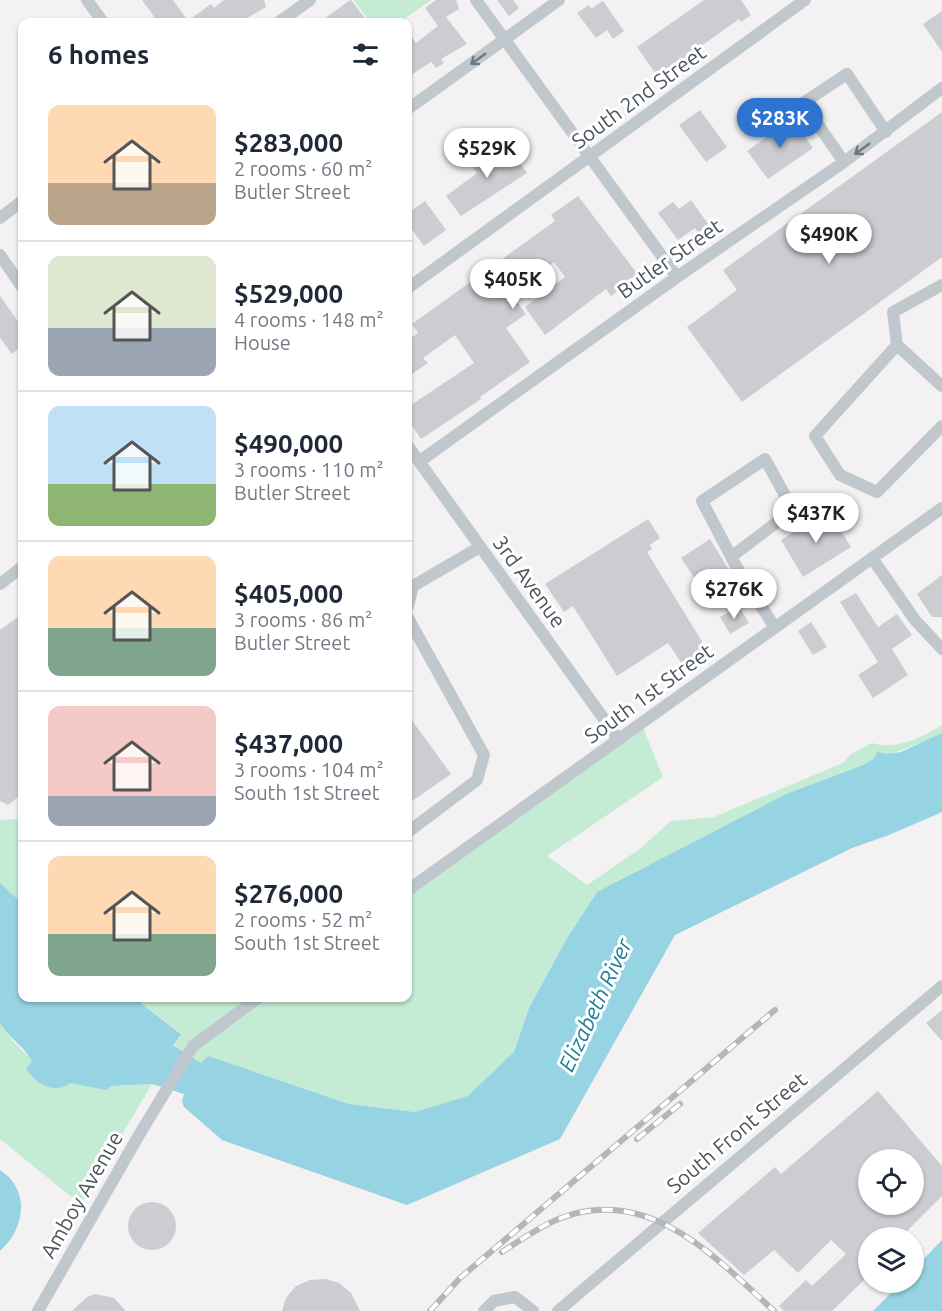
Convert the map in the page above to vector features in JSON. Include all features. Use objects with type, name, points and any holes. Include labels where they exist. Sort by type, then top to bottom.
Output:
[{"type":"street","points":[[87,0],[100,18]]},
{"type":"street","points":[[285,18],[310,0]]},
{"type":"street","points":[[476,0],[677,277]]},
{"type":"street","points":[[412,106],[559,0]]},
{"type":"street","name":"South 2nd Street","points":[[412,285],[805,0]]},
{"type":"street","points":[[844,162],[802,103],[847,74],[886,132]]},
{"type":"street","name":"Butler Street","points":[[420,461],[677,277],[886,132],[942,88]]},
{"type":"street","points":[[0,218],[18,204]]},
{"type":"street","points":[[0,255],[18,281]]},
{"type":"street","points":[[942,285],[893,312],[897,345],[942,386]]},
{"type":"street","points":[[897,345],[815,436],[840,475],[877,492],[942,426]]},
{"type":"street","name":"3rd Avenue","points":[[412,451],[619,740]]},
{"type":"street","points":[[731,557],[793,510],[765,459],[702,501],[731,557],[775,628]]},
{"type":"street","name":"South 1st Street","points":[[412,888],[942,508]]},
{"type":"street","points":[[412,582],[480,547]]},
{"type":"street","points":[[873,558],[915,620],[942,649]]},
{"type":"street","points":[[0,584],[18,570]]},
{"type":"street","points":[[412,625],[484,755],[477,780],[412,829]]},
{"type":"street","name":"South Front Street","points":[[558,1311],[942,986]]},
{"type":"street","name":"Amboy Avenue","points":[[38,1311],[193,1046],[253,1002]]},
{"type":"street","points":[[483,1311],[494,1301],[515,1297],[533,1311]]},
{"type":"green space","points":[[354,0],[431,0],[406,18],[367,18]]},
{"type":"green space","points":[[942,725],[942,733],[928,740],[786,794],[597,892],[566,940],[529,1008],[514,1052],[468,1097],[415,1112],[349,1104],[208,1056],[201,1063],[173,1044],[181,1033],[139,1002],[412,1002],[412,890],[643,728],[663,777],[547,856],[587,885],[641,848],[671,821],[714,817],[843,763],[851,754],[872,743],[899,744]]},
{"type":"green space","points":[[18,819],[18,899],[0,883],[0,820]]},
{"type":"green space","points":[[0,1023],[27,1055],[56,1076],[85,1085],[152,1084],[83,1200],[74,1199],[0,1139]]},
{"type":"water","name":"Elizabeth River","points":[[942,733],[942,812],[852,848],[675,935],[560,1139],[407,1205],[222,1140],[184,1107],[182,1101],[184,1094],[152,1084],[111,1086],[106,1090],[70,1083],[58,1088],[46,1086],[26,1069],[32,1062],[0,1023],[0,883],[18,899],[18,1002],[139,1002],[181,1034],[173,1045],[201,1063],[208,1056],[349,1104],[415,1112],[468,1096],[514,1052],[529,1008],[566,940],[597,892],[786,794],[863,765],[874,759],[877,752],[887,754],[901,752]]},
{"type":"water","points":[[0,1170],[17,1188],[21,1210],[15,1232],[0,1251]]},
{"type":"water","points":[[942,1240],[942,1311],[873,1311],[891,1293],[924,1293],[924,1259]]},
{"type":"building","points":[[142,0],[173,0],[186,18],[155,18]]},
{"type":"building","points":[[224,0],[264,0],[266,7],[247,18],[192,18],[211,4],[214,8]]},
{"type":"building","points":[[350,0],[365,18],[325,18]]},
{"type":"building","points":[[436,0],[456,0],[459,9],[446,17],[467,44],[441,59],[444,63],[436,68],[431,62],[412,74],[412,38],[416,43],[438,26],[425,8]]},
{"type":"building","points":[[497,0],[513,0],[519,8],[509,16]]},
{"type":"building","points":[[704,0],[741,0],[751,15],[741,22],[739,19],[658,77],[637,47]]},
{"type":"building","points":[[603,1],[624,31],[613,39],[607,30],[596,38],[577,13],[589,5],[591,9]]},
{"type":"building","points":[[942,11],[942,52],[923,24]]},
{"type":"building","points":[[700,110],[727,147],[706,162],[679,125]]},
{"type":"building","points":[[942,112],[942,257],[742,402],[687,327],[737,290],[723,270]]},
{"type":"building","points":[[792,119],[813,148],[768,179],[747,151]]},
{"type":"building","points":[[503,140],[527,173],[461,216],[446,196],[477,173],[472,166],[494,150],[492,148]]},
{"type":"building","points":[[578,196],[639,276],[611,296],[606,289],[545,335],[525,307],[565,277],[554,262],[538,273],[511,294],[526,314],[506,328],[530,362],[480,397],[481,399],[421,439],[412,426],[412,404],[474,363],[455,335],[423,358],[428,363],[412,374],[412,337],[418,333],[412,324],[555,221],[551,215]]},
{"type":"building","points":[[691,200],[711,228],[700,236],[695,228],[678,240],[658,213],[673,202],[679,209]]},
{"type":"building","points":[[425,201],[446,230],[424,246],[412,230],[412,210]]},
{"type":"building","points":[[0,296],[18,321],[18,349],[12,354],[0,338]]},
{"type":"building","points":[[829,511],[851,547],[803,577],[781,540]]},
{"type":"building","points":[[648,519],[660,538],[650,545],[652,549],[647,552],[706,648],[682,664],[668,643],[617,676],[573,606],[564,612],[545,584]]},
{"type":"building","points":[[710,539],[731,573],[703,591],[681,558]]},
{"type":"building","points":[[942,575],[942,617],[932,617],[917,594]]},
{"type":"building","points":[[856,593],[878,627],[897,614],[912,635],[892,649],[908,675],[873,698],[858,675],[878,662],[840,602]]},
{"type":"building","points":[[739,606],[749,623],[730,634],[720,617]]},
{"type":"building","points":[[18,617],[18,797],[8,805],[0,801],[0,630]]},
{"type":"building","points":[[811,622],[827,647],[813,655],[798,631]]},
{"type":"building","points":[[412,720],[451,774],[412,801]]},
{"type":"building","points":[[942,1010],[942,1041],[926,1023]]},
{"type":"building","points":[[878,1091],[942,1166],[942,1196],[924,1214],[924,1149],[858,1149],[858,1215],[923,1215],[911,1227],[858,1227],[858,1286],[832,1311],[784,1311],[779,1306],[806,1280],[812,1286],[846,1254],[831,1240],[798,1273],[774,1250],[744,1275],[698,1233],[775,1167],[781,1174]]},
{"type":"building","points":[[147,1202],[157,1202],[169,1209],[176,1221],[176,1231],[169,1243],[157,1250],[147,1250],[132,1239],[128,1231],[128,1221],[139,1206]]},
{"type":"building","points":[[325,1279],[339,1283],[351,1293],[360,1311],[282,1311],[286,1298],[296,1286],[310,1280]]},
{"type":"building","points":[[95,1294],[114,1298],[126,1311],[72,1311],[87,1297]]},
{"type":"railway","points":[[430,1311],[460,1278],[775,1010]]},
{"type":"railway","points":[[637,1139],[680,1104]]},
{"type":"railway","points":[[502,1252],[538,1229],[561,1218],[593,1210],[624,1211],[652,1219],[679,1232],[729,1269],[774,1311]]}]
